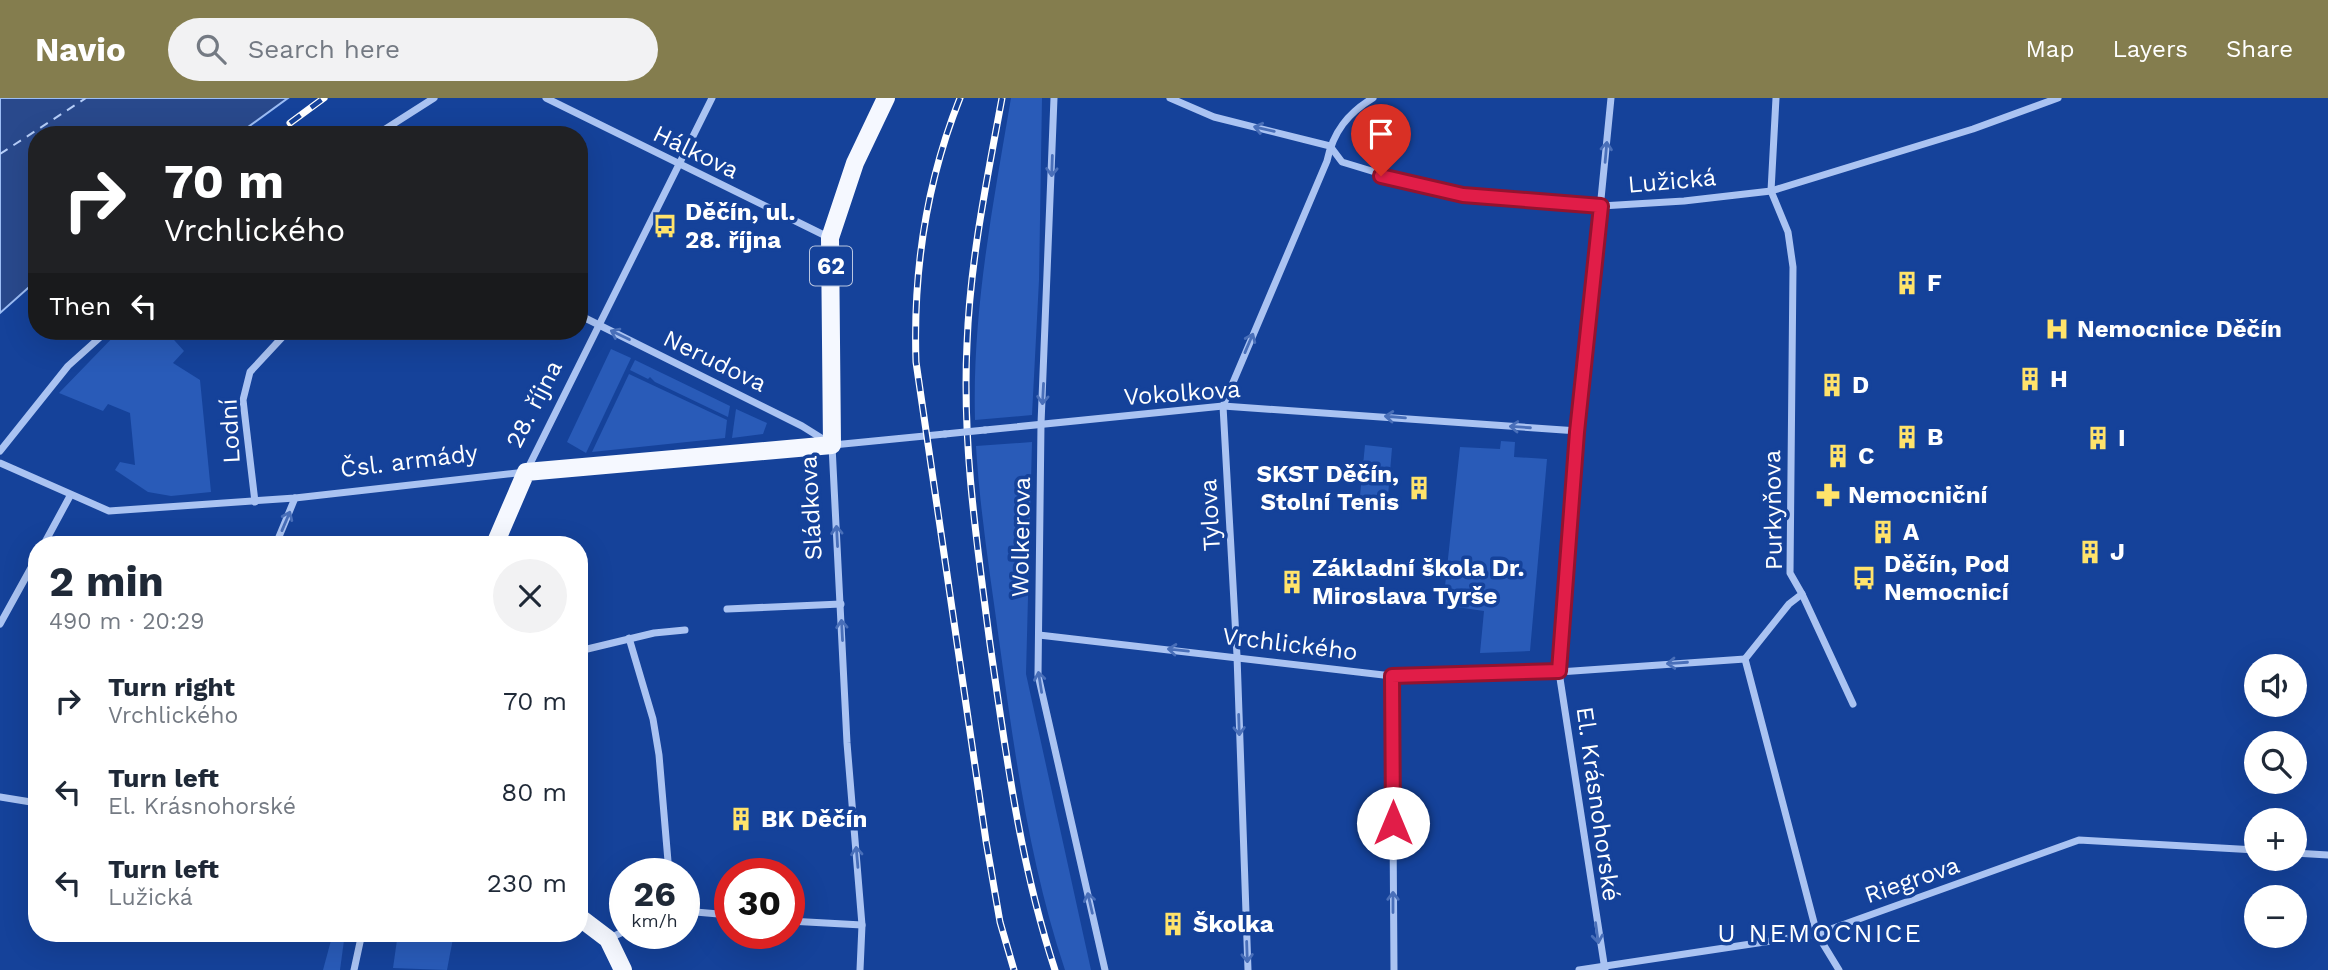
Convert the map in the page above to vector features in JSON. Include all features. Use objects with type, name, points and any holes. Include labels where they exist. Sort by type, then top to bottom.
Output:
[{"type":"main road","name":"Sládkova","points":[[832,445],[830,238],[855,163],[886,98]]},
{"type":"main road","name":"Čsl. armády","points":[[527,472],[832,445]]},
{"type":"main road","name":"28. října","points":[[499,536],[527,472]]},
{"type":"main road","points":[[588,921],[609,931]]},
{"type":"main road","points":[[619,949],[623,970]]},
{"type":"street","points":[[390,126],[434,98]]},
{"type":"street","name":"Hálkova","points":[[546,98],[830,238]]},
{"type":"street","name":"28. října","points":[[527,472],[712,98]]},
{"type":"street","name":"Wolkerova","points":[[1054,98],[1041,424],[1038,676],[1105,970]]},
{"type":"street","name":"Lužická","points":[[1170,98],[1214,117],[1330,146],[1342,162],[1441,192],[1505,201],[1601,206],[1771,191],[1973,129],[2058,98]]},
{"type":"street","name":"Tylova","points":[[1248,970],[1237,656],[1223,406],[1327,161],[1330,146],[1352,110],[1373,98]]},
{"type":"street","name":"El. Krásnohorské","points":[[1604,968],[1559,671],[1577,432],[1611,98]]},
{"type":"street","name":"Purkyňova","points":[[1745,659],[1789,604],[1802,594],[1790,573],[1793,267],[1788,232],[1771,191],[1776,98]]},
{"type":"street","name":"Nerudova","points":[[588,320],[802,426],[832,445]]},
{"type":"street","points":[[0,451],[68,366],[97,340]]},
{"type":"street","name":"Lodní","points":[[255,502],[243,400],[250,372],[280,340]]},
{"type":"street","name":"Vokolkova","points":[[832,445],[1223,406],[1577,432]]},
{"type":"street","name":"Sládkova","points":[[832,445],[847,743],[862,925],[860,970]]},
{"type":"street","name":"Čsl. armády","points":[[0,463],[109,511],[255,502],[527,472]]},
{"type":"street","points":[[48,536],[71,496]]},
{"type":"street","points":[[279,536],[295,498]]},
{"type":"street","points":[[0,624],[28,573]]},
{"type":"street","points":[[1802,594],[1853,704]]},
{"type":"street","points":[[727,609],[841,604]]},
{"type":"street","points":[[588,649],[629,638],[685,630]]},
{"type":"street","name":"Vrchlického","points":[[1039,635],[1392,676],[1559,671],[1745,659]]},
{"type":"street","points":[[629,638],[653,719],[659,755],[668,858]]},
{"type":"street","points":[[1745,659],[1817,934],[1839,970]]},
{"type":"street","points":[[1392,676],[1394,970]]},
{"type":"street","points":[[0,797],[28,802]]},
{"type":"street","name":"Riegrova","points":[[1579,970],[1817,934],[2079,840],[2244,849]]},
{"type":"street","points":[[2307,854],[2328,855]]},
{"type":"street","points":[[805,922],[862,925]]},
{"type":"street","points":[[354,970],[360,942]]},
{"type":"shaded area","points":[[0,98],[288,98],[249,126],[28,126],[28,288],[0,313]]},
{"type":"shaded area","points":[[1011,98],[1042,98],[1039,280],[1032,415],[975,420],[980,298]]},
{"type":"shaded area","points":[[110,340],[174,340],[184,351],[173,363],[200,380],[211,492],[171,496],[148,492],[115,470],[120,462],[135,465],[130,413],[108,404],[103,411],[59,393]]},
{"type":"shaded area","points":[[611,349],[631,358],[586,453],[567,442]]},
{"type":"shaded area","points":[[635,360],[730,406],[728,417],[655,382],[650,377],[648,379],[630,370]]},
{"type":"shaded area","points":[[629,374],[727,420],[725,438],[592,452]]},
{"type":"shaded area","points":[[736,409],[767,423],[763,434],[732,438]]},
{"type":"shaded area","points":[[1501,441],[1515,442],[1514,457],[1547,459],[1530,651],[1480,653],[1484,611],[1443,605],[1460,447],[1500,449]]},
{"type":"shaded area","points":[[1032,442],[1026,674],[1091,970],[1065,970],[1042,891],[1018,769],[983,521],[976,446]]},
{"type":"shaded area","points":[[1365,445],[1392,448],[1387,508],[1359,506]]},
{"type":"shaded area","points":[[331,942],[344,942],[340,970],[323,970]]},
{"type":"shaded area","points":[[397,942],[452,942],[447,970],[393,968]]},
{"type":"ferry route","points":[[43,126],[86,98]]},
{"type":"ferry route","points":[[0,154],[28,136]]},
{"type":"railway","points":[[290,123],[324,98]]},
{"type":"railway","points":[[960,98],[938,162],[924,228],[917,294],[916,362],[986,841],[1000,922],[1014,970]]},
{"type":"railway","points":[[1002,98],[980,220],[969,313],[966,382],[969,457],[980,569],[1008,768],[1032,890],[1055,970]]},
{"type":"place","name":"Děčín, ul. 28. října","points":[[665,226]]},
{"type":"place","name":"F","points":[[1907,283]]},
{"type":"place","name":"Nemocnice Děčín","points":[[2057,329]]},
{"type":"place","name":"H","points":[[2030,379]]},
{"type":"place","name":"D","points":[[1832,385]]},
{"type":"place","name":"B","points":[[1907,437]]},
{"type":"place","name":"I","points":[[2098,438]]},
{"type":"place","name":"C","points":[[1838,456]]},
{"type":"place","name":"SKST Děčín, Stolní Tenis","points":[[1419,488]]},
{"type":"place","name":"Nemocniční","points":[[1828,495]]},
{"type":"place","name":"A","points":[[1883,532]]},
{"type":"place","name":"J","points":[[2090,552]]},
{"type":"place","name":"Děčín, Pod Nemocnicí","points":[[1864,578]]},
{"type":"place","name":"Základní škola Dr. Miroslava Tyrše","points":[[1292,582]]},
{"type":"place","name":"BK Děčín","points":[[741,819]]},
{"type":"place","name":"Školka","points":[[1173,924]]},
{"type":"district","name":"U NEMOCNICE","points":[[1820,933]]},
{"type":"route","points":[[1381,176],[1441,192],[1505,201],[1601,206],[1577,432],[1559,671],[1392,676],[1393,823]]}]
